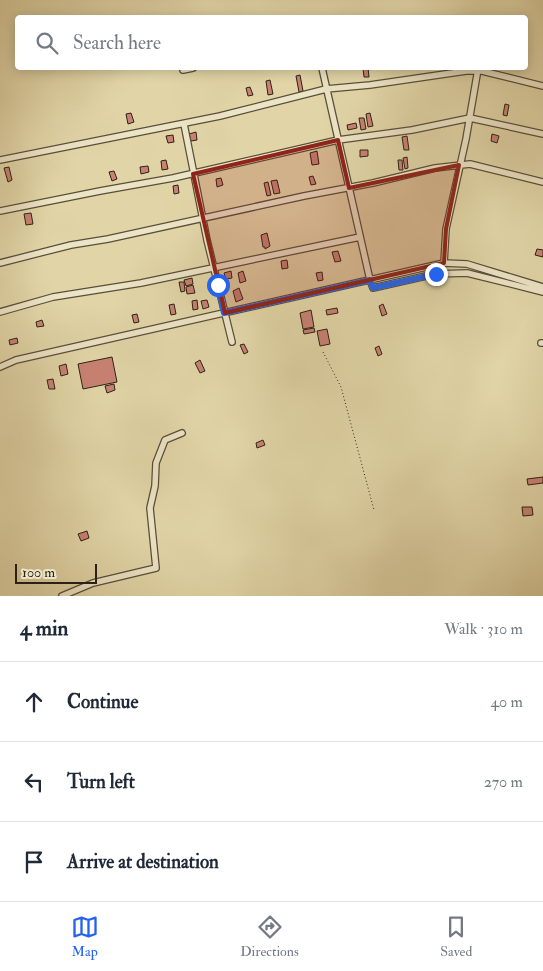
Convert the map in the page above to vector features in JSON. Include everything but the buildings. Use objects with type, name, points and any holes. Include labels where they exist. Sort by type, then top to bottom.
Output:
[{"type":"street","points":[[322,70],[373,288],[436,274],[467,274],[543,292]]},
{"type":"street","points":[[0,160],[184,124],[248,110],[326,89],[370,85],[472,70]]},
{"type":"street","points":[[444,264],[446,229],[470,118],[478,70]]},
{"type":"street","points":[[482,70],[543,86]]},
{"type":"street","points":[[0,211],[193,174],[338,140],[412,130],[470,118],[543,134]]},
{"type":"street","points":[[184,124],[193,174],[232,342]]},
{"type":"street","points":[[0,263],[71,245],[203,219],[435,168],[470,164],[543,182]]},
{"type":"street","points":[[0,312],[53,297],[141,283],[360,237]]},
{"type":"street","points":[[0,366],[16,360],[444,264],[467,264],[543,288]]},
{"type":"street","points":[[62,596],[93,583],[156,568],[150,508],[155,486],[156,463],[165,440],[182,433]]},
{"type":"path","points":[[323,352],[341,387],[374,510]]},
{"type":"highlighted area","points":[[338,140],[349,188],[459,165],[446,229],[444,263],[225,313],[193,174]]},
{"type":"route","points":[[218,285],[224,313],[370,280],[373,288],[436,274]]}]
